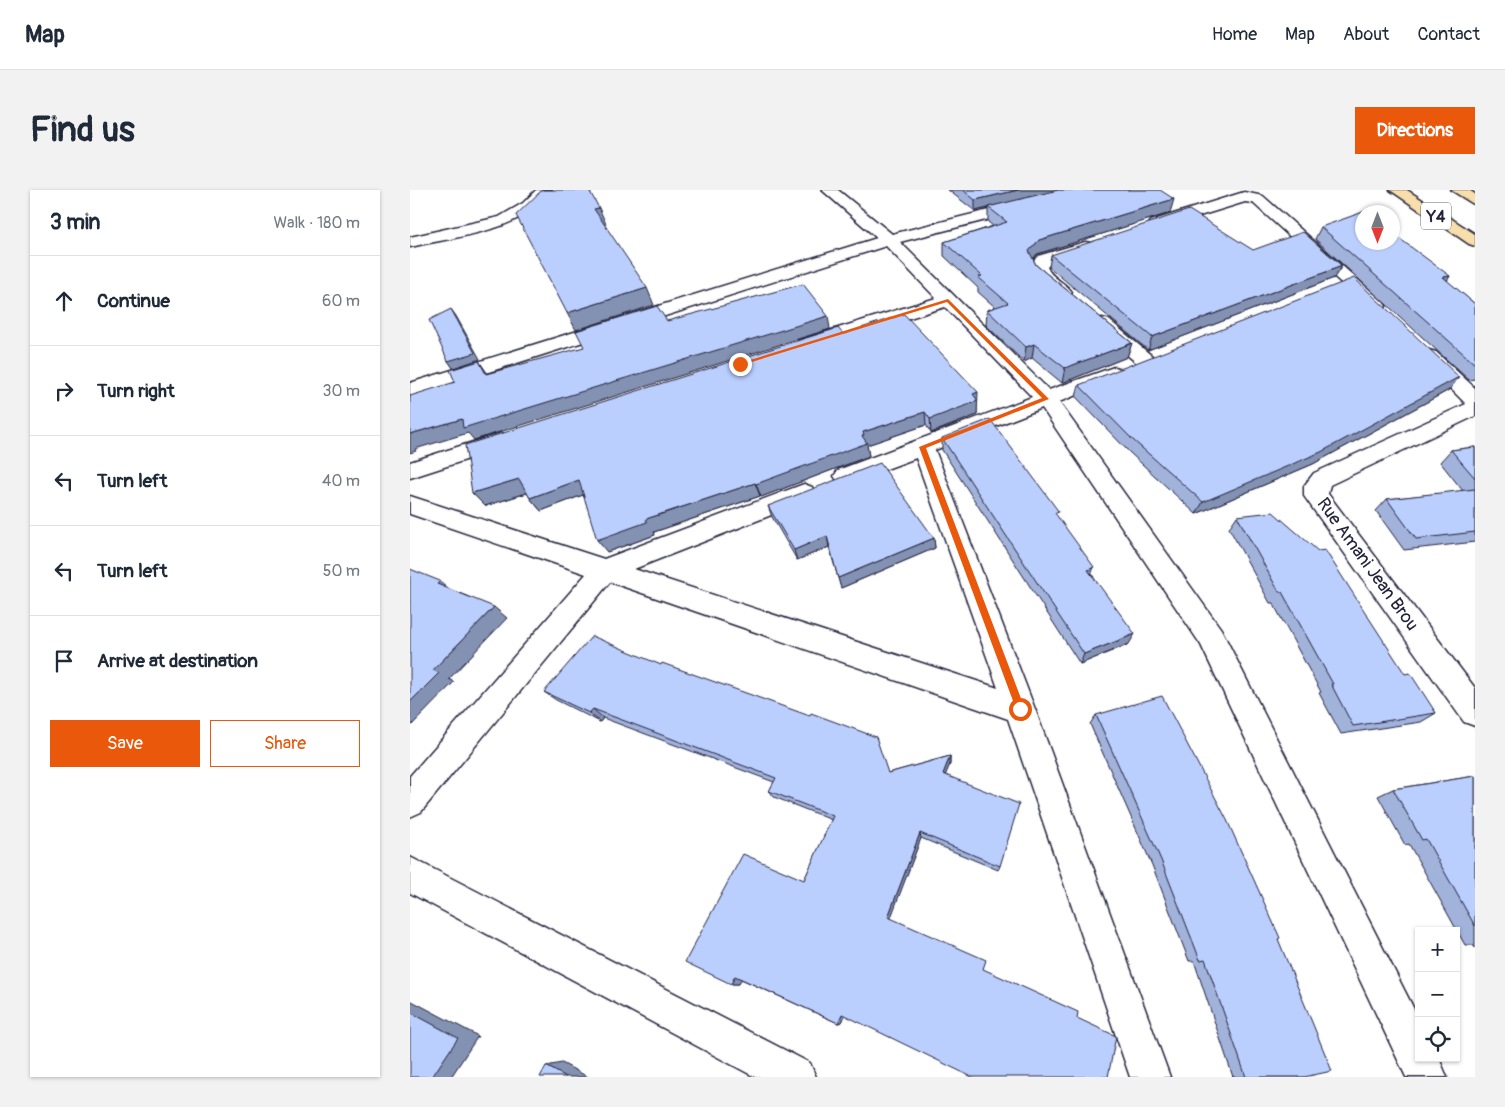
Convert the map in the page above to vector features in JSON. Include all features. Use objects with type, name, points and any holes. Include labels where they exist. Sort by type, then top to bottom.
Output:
[{"type":"highway","name":"Y4","points":[[1397,190],[1475,241]]},
{"type":"highway","name":"Y4","points":[[1458,190],[1475,200]]},
{"type":"street","points":[[410,242],[504,220],[528,206],[545,190]]},
{"type":"street","points":[[829,190],[889,240],[1046,399],[1211,637],[1427,1077]]},
{"type":"street","points":[[410,390],[889,240],[1087,190]]},
{"type":"street","points":[[1140,230],[1244,197],[1258,199],[1350,280],[1392,320]]},
{"type":"street","points":[[410,801],[605,570],[1155,356],[1082,308],[1041,274],[1038,266],[1044,260],[1101,242]]},
{"type":"street","points":[[1322,291],[1350,280]]},
{"type":"street","points":[[788,349],[948,300]]},
{"type":"street","points":[[1420,347],[1475,400]]},
{"type":"street","name":"Rue Amani Jean Brou","points":[[1475,408],[1322,480],[1316,486],[1316,496],[1475,712]]},
{"type":"street","points":[[410,470],[523,433]]},
{"type":"street","points":[[923,447],[1020,709],[1150,1077]]},
{"type":"street","points":[[410,505],[1020,709]]},
{"type":"street","points":[[410,874],[796,1077]]},
{"type":"building","points":[[542,190],[589,190],[599,208],[594,209],[647,288],[567,313],[516,215]]},
{"type":"building","points":[[963,190],[1018,190],[975,200]]},
{"type":"building","points":[[1058,190],[1160,190],[1174,199],[1039,240],[1029,251],[1036,265],[1132,343],[1065,368],[1034,344],[1026,347],[987,310],[1008,303],[978,277],[982,276],[944,242],[1007,222],[988,207]]},
{"type":"building","points":[[1189,210],[1253,250],[1303,232],[1342,266],[1152,337],[1051,255]]},
{"type":"building","points":[[1355,215],[1355,250],[1400,250],[1400,239],[1450,276],[1443,277],[1475,304],[1475,364],[1321,227]]},
{"type":"building","points":[[1354,278],[1459,377],[1321,452],[1203,502],[1133,440],[1079,385]]},
{"type":"building","points":[[803,284],[828,316],[463,428],[462,419],[410,434],[410,396],[455,382],[450,370],[479,361],[486,374],[584,347],[576,331],[657,306],[667,321]]},
{"type":"building","points":[[451,309],[475,353],[448,361],[429,320]]},
{"type":"building","points":[[904,314],[978,392],[973,394],[978,401],[930,419],[925,412],[863,432],[864,435],[862,436],[867,443],[756,484],[646,519],[647,522],[597,540],[579,480],[530,498],[519,479],[472,493],[465,445],[838,328],[843,334]]},
{"type":"building","points":[[990,419],[1059,512],[1055,513],[1094,567],[1088,570],[1135,634],[1084,654],[942,438]]},
{"type":"building","points":[[1475,447],[1475,478],[1451,450]]},
{"type":"building","points":[[880,463],[934,538],[838,578],[827,536],[794,550],[768,506]]},
{"type":"building","points":[[1475,489],[1475,532],[1416,539],[1387,499]]},
{"type":"building","points":[[1273,512],[1318,551],[1325,550],[1405,674],[1410,673],[1436,713],[1353,726],[1331,684],[1333,684],[1237,516]]},
{"type":"building","points":[[410,569],[440,581],[437,584],[494,607],[433,670],[439,673],[410,702]]},
{"type":"building","points":[[592,636],[661,665],[662,663],[810,716],[811,713],[876,737],[888,773],[950,756],[943,774],[1019,804],[1000,866],[920,833],[888,917],[986,960],[983,969],[1078,1012],[1077,1018],[1116,1036],[1108,1077],[972,1077],[842,1014],[838,1023],[735,976],[731,984],[685,962],[743,854],[804,880],[833,816],[769,791],[776,778],[593,709],[589,713],[544,692]]},
{"type":"building","points":[[1162,696],[1227,820],[1280,938],[1278,939],[1332,1071],[1304,1077],[1246,1077],[1205,959],[1200,960],[1161,860],[1096,715]]},
{"type":"building","points":[[1475,776],[1475,926],[1426,839],[1422,840],[1393,789]]},
{"type":"building","points":[[410,1012],[458,1038],[432,1077],[410,1077]]},
{"type":"building","points":[[546,1066],[566,1077],[540,1077]]},
{"type":"route","points":[[740,364],[948,300],[1046,399],[923,447],[1020,709]]}]
